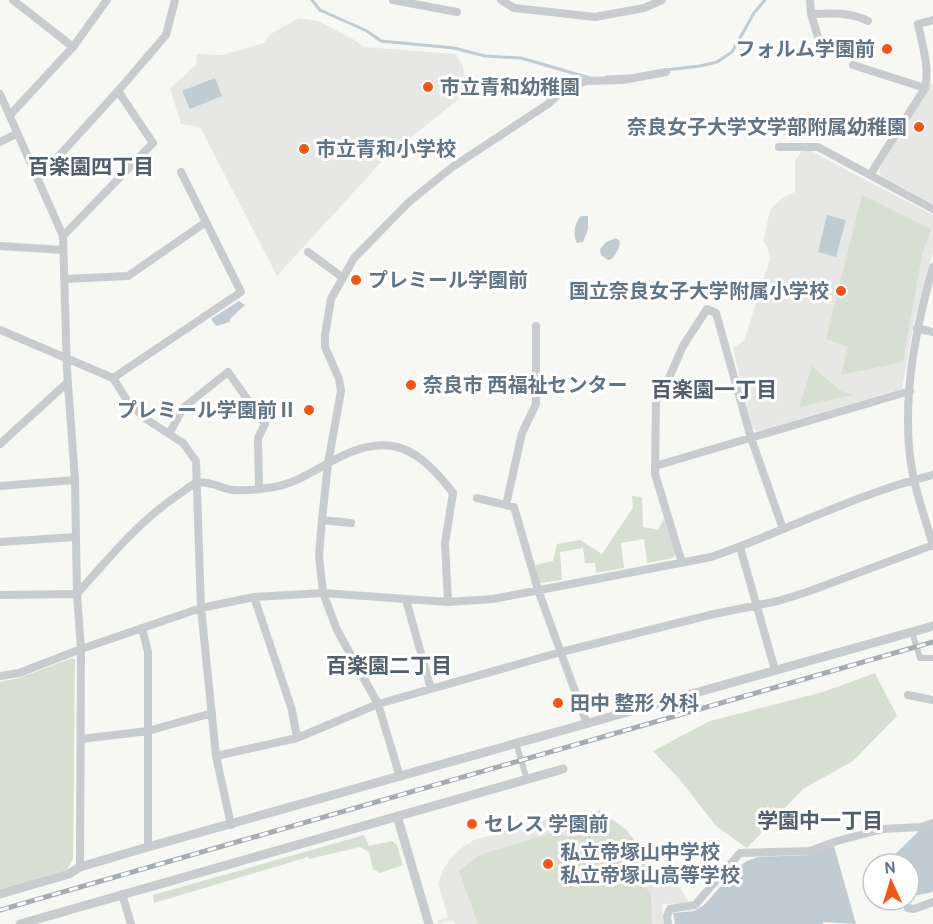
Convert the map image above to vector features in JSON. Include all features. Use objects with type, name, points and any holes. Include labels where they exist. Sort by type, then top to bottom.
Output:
[{"type":"street","points":[[13,0],[73,47]]},
{"type":"street","points":[[10,116],[73,47],[107,0]]},
{"type":"street","points":[[38,179],[166,35],[175,0]]},
{"type":"street","points":[[393,0],[457,12]]},
{"type":"street","points":[[501,0],[514,8],[595,17],[644,8],[662,0]]},
{"type":"street","points":[[810,0],[811,14],[818,37]]},
{"type":"street","points":[[811,14],[838,12],[853,14],[868,21]]},
{"type":"street","points":[[852,24],[853,14]]},
{"type":"street","points":[[870,176],[925,88],[924,49],[918,24],[933,20]]},
{"type":"street","points":[[852,65],[925,88]]},
{"type":"street","points":[[399,777],[378,704],[337,630],[323,593],[320,556],[322,520],[328,464],[341,391],[339,379],[327,355],[324,335],[331,298],[354,258],[409,202],[451,168],[548,104],[564,89],[586,81],[623,80],[666,72]]},
{"type":"street","points":[[63,236],[153,143],[118,91]]},
{"type":"street","points":[[0,94],[63,236],[81,649],[80,867]]},
{"type":"street","points":[[0,142],[16,134]]},
{"type":"street","points":[[779,147],[818,147],[933,209]]},
{"type":"street","points":[[113,378],[241,292],[181,172]]},
{"type":"street","points":[[64,279],[128,276],[206,222]]},
{"type":"street","points":[[0,246],[63,250]]},
{"type":"street","points":[[308,252],[342,277]]},
{"type":"street","points":[[216,756],[297,738],[378,704],[561,652],[807,592],[933,545],[914,479],[909,446],[910,391],[917,328],[933,267]]},
{"type":"street","points":[[681,563],[655,474],[656,402],[683,346],[707,309],[716,313],[751,438],[783,529]]},
{"type":"street","points":[[506,505],[522,433],[536,404],[536,326]]},
{"type":"street","points":[[917,328],[933,332]]},
{"type":"street","points":[[0,330],[113,378],[128,402],[146,419],[183,443],[196,460],[201,608],[216,756],[231,825]]},
{"type":"street","points":[[169,434],[183,408],[228,372],[265,424],[258,438],[259,489]]},
{"type":"street","points":[[0,444],[68,382]]},
{"type":"street","points":[[655,466],[910,391]]},
{"type":"street","points":[[0,595],[77,594],[126,538],[155,511],[197,483],[232,490],[276,487],[301,478],[337,458],[364,447],[385,445],[400,446],[417,454],[453,493],[445,543],[448,602]]},
{"type":"street","points":[[0,676],[19,673],[201,608],[254,597],[323,593],[448,602],[493,599],[711,557],[880,490],[933,475]]},
{"type":"street","points":[[0,486],[75,480]]},
{"type":"street","points":[[477,498],[514,507],[538,590],[587,724]]},
{"type":"street","points":[[322,520],[351,523]]},
{"type":"street","points":[[0,542],[75,537]]},
{"type":"street","points":[[740,547],[776,670]]},
{"type":"street","points":[[254,597],[292,710],[297,738]]},
{"type":"street","points":[[406,600],[431,689]]},
{"type":"street","points":[[0,894],[69,874],[80,867],[148,847],[933,626]]},
{"type":"street","points":[[142,628],[148,652],[148,847]]},
{"type":"street","points":[[912,632],[920,658],[933,658]]},
{"type":"street","points":[[908,695],[933,700]]},
{"type":"street","points":[[921,705],[933,700]]},
{"type":"street","points":[[81,739],[148,731],[212,713]]},
{"type":"street","points":[[516,743],[526,780]]},
{"type":"street","points":[[20,924],[563,769]]},
{"type":"street","points":[[397,816],[429,924]]},
{"type":"street","points":[[668,924],[667,916],[670,909],[695,905],[741,853],[810,851],[882,829],[921,827],[933,823]]},
{"type":"street","points":[[122,894],[131,924]]},
{"type":"shaded area","name":"市立青和小学校","points":[[299,18],[318,21],[364,47],[456,54],[463,66],[466,93],[383,160],[277,276],[200,127],[181,124],[170,88],[196,65],[197,54],[223,55],[264,43],[269,35]]},
{"type":"shaded area","points":[[215,78],[222,96],[190,109],[182,91]]},
{"type":"shaded area","name":"奈良女子大学文学部附属幼稚園","points":[[931,83],[933,84],[933,204],[881,176],[879,170]]},
{"type":"shaded area","name":"国立奈良女子大学附属小学校","points":[[802,151],[811,151],[933,215],[933,252],[914,323],[902,389],[757,431],[752,428],[733,348],[744,341],[770,259],[767,246],[763,242],[770,210],[781,199],[795,192],[795,161]]},
{"type":"shaded area","points":[[862,195],[931,229],[922,255],[903,362],[841,375],[848,347],[826,339]]},
{"type":"shaded area","points":[[827,215],[846,220],[836,257],[818,252]]},
{"type":"shaded area","points":[[581,216],[588,216],[588,229],[583,242],[577,243],[575,229]]},
{"type":"shaded area","points":[[616,238],[620,241],[619,248],[612,259],[608,260],[601,255],[600,249],[606,242]]},
{"type":"shaded area","points":[[239,301],[245,305],[230,319],[230,322],[216,326],[211,319]]},
{"type":"shaded area","points":[[812,366],[841,391],[853,395],[799,407]]},
{"type":"shaded area","points":[[632,496],[642,497],[643,527],[658,530],[664,519],[676,553],[673,558],[647,563],[644,539],[621,543],[624,568],[596,573],[595,563],[585,563],[583,548],[560,552],[562,580],[540,583],[535,565],[553,561],[557,544],[580,540],[602,554],[633,508]]},
{"type":"shaded area","points":[[72,658],[75,660],[73,859],[67,870],[0,889],[0,682],[19,678]]},
{"type":"shaded area","points":[[875,673],[897,716],[853,761],[803,789],[747,848],[716,826],[681,781],[653,751],[710,721],[823,692]]},
{"type":"shaded area","name":"私立帝塚山中学校 私立帝塚山高等学校","points":[[599,809],[627,830],[653,868],[659,868],[664,872],[681,889],[689,903],[662,904],[664,924],[455,924],[453,920],[438,924],[437,921],[448,917],[438,883],[450,859],[464,846],[474,840],[549,819],[569,828],[587,823]]},
{"type":"shaded area","name":"私立帝塚山中学校 私立帝塚山高等学校","points":[[599,810],[626,830],[634,840],[636,850],[651,868],[640,878],[651,895],[652,924],[478,924],[459,871],[479,855],[552,833],[569,836],[589,826]]},
{"type":"shaded area","points":[[933,826],[933,892],[921,894],[921,852],[897,852],[919,831]]},
{"type":"shaded area","points":[[364,835],[369,846],[392,841],[397,845],[403,865],[380,873],[373,869],[369,852],[360,847],[309,859],[308,857],[154,903],[153,895]]},
{"type":"shaded area","points":[[834,846],[856,924],[824,922],[822,924],[675,924],[673,913],[694,911],[704,905],[738,867],[747,861],[758,857],[810,855]]},
{"type":"waterway","points":[[312,0],[320,10],[367,31],[381,41],[454,48],[485,56],[521,58],[590,78]]},
{"type":"waterway","points":[[665,70],[717,62],[732,52],[754,13],[765,0]]},
{"type":"waterway","points":[[606,77],[629,76]]},
{"type":"railway","points":[[0,910],[933,642]]},
{"type":"place","name":"フォルム学園前","points":[[887,49]]},
{"type":"place","name":"市立青和幼稚園","points":[[428,87]]},
{"type":"place","name":"奈良女子大学文学部附属幼稚園","points":[[919,127]]},
{"type":"place","name":"市立青和小学校","points":[[304,149]]},
{"type":"place","name":"プレミール学園前","points":[[356,280]]},
{"type":"place","name":"国立奈良女子大学附属小学校","points":[[841,291]]},
{"type":"place","name":"奈良市 西福祉センター","points":[[411,385]]},
{"type":"place","name":"プレミール学園前Ⅱ","points":[[309,410]]},
{"type":"place","name":"田中 整形 外科","points":[[558,703]]},
{"type":"place","name":"セレス 学園前","points":[[472,824]]},
{"type":"place","name":"私立帝塚山中学校 私立帝塚山高等学校","points":[[548,864]]},
{"type":"district","name":"百楽園四丁目","points":[[91,166]]},
{"type":"district","name":"百楽園一丁目","points":[[714,389]]},
{"type":"district","name":"百楽園二丁目","points":[[389,665]]},
{"type":"district","name":"学園中一丁目","points":[[820,820]]}]
